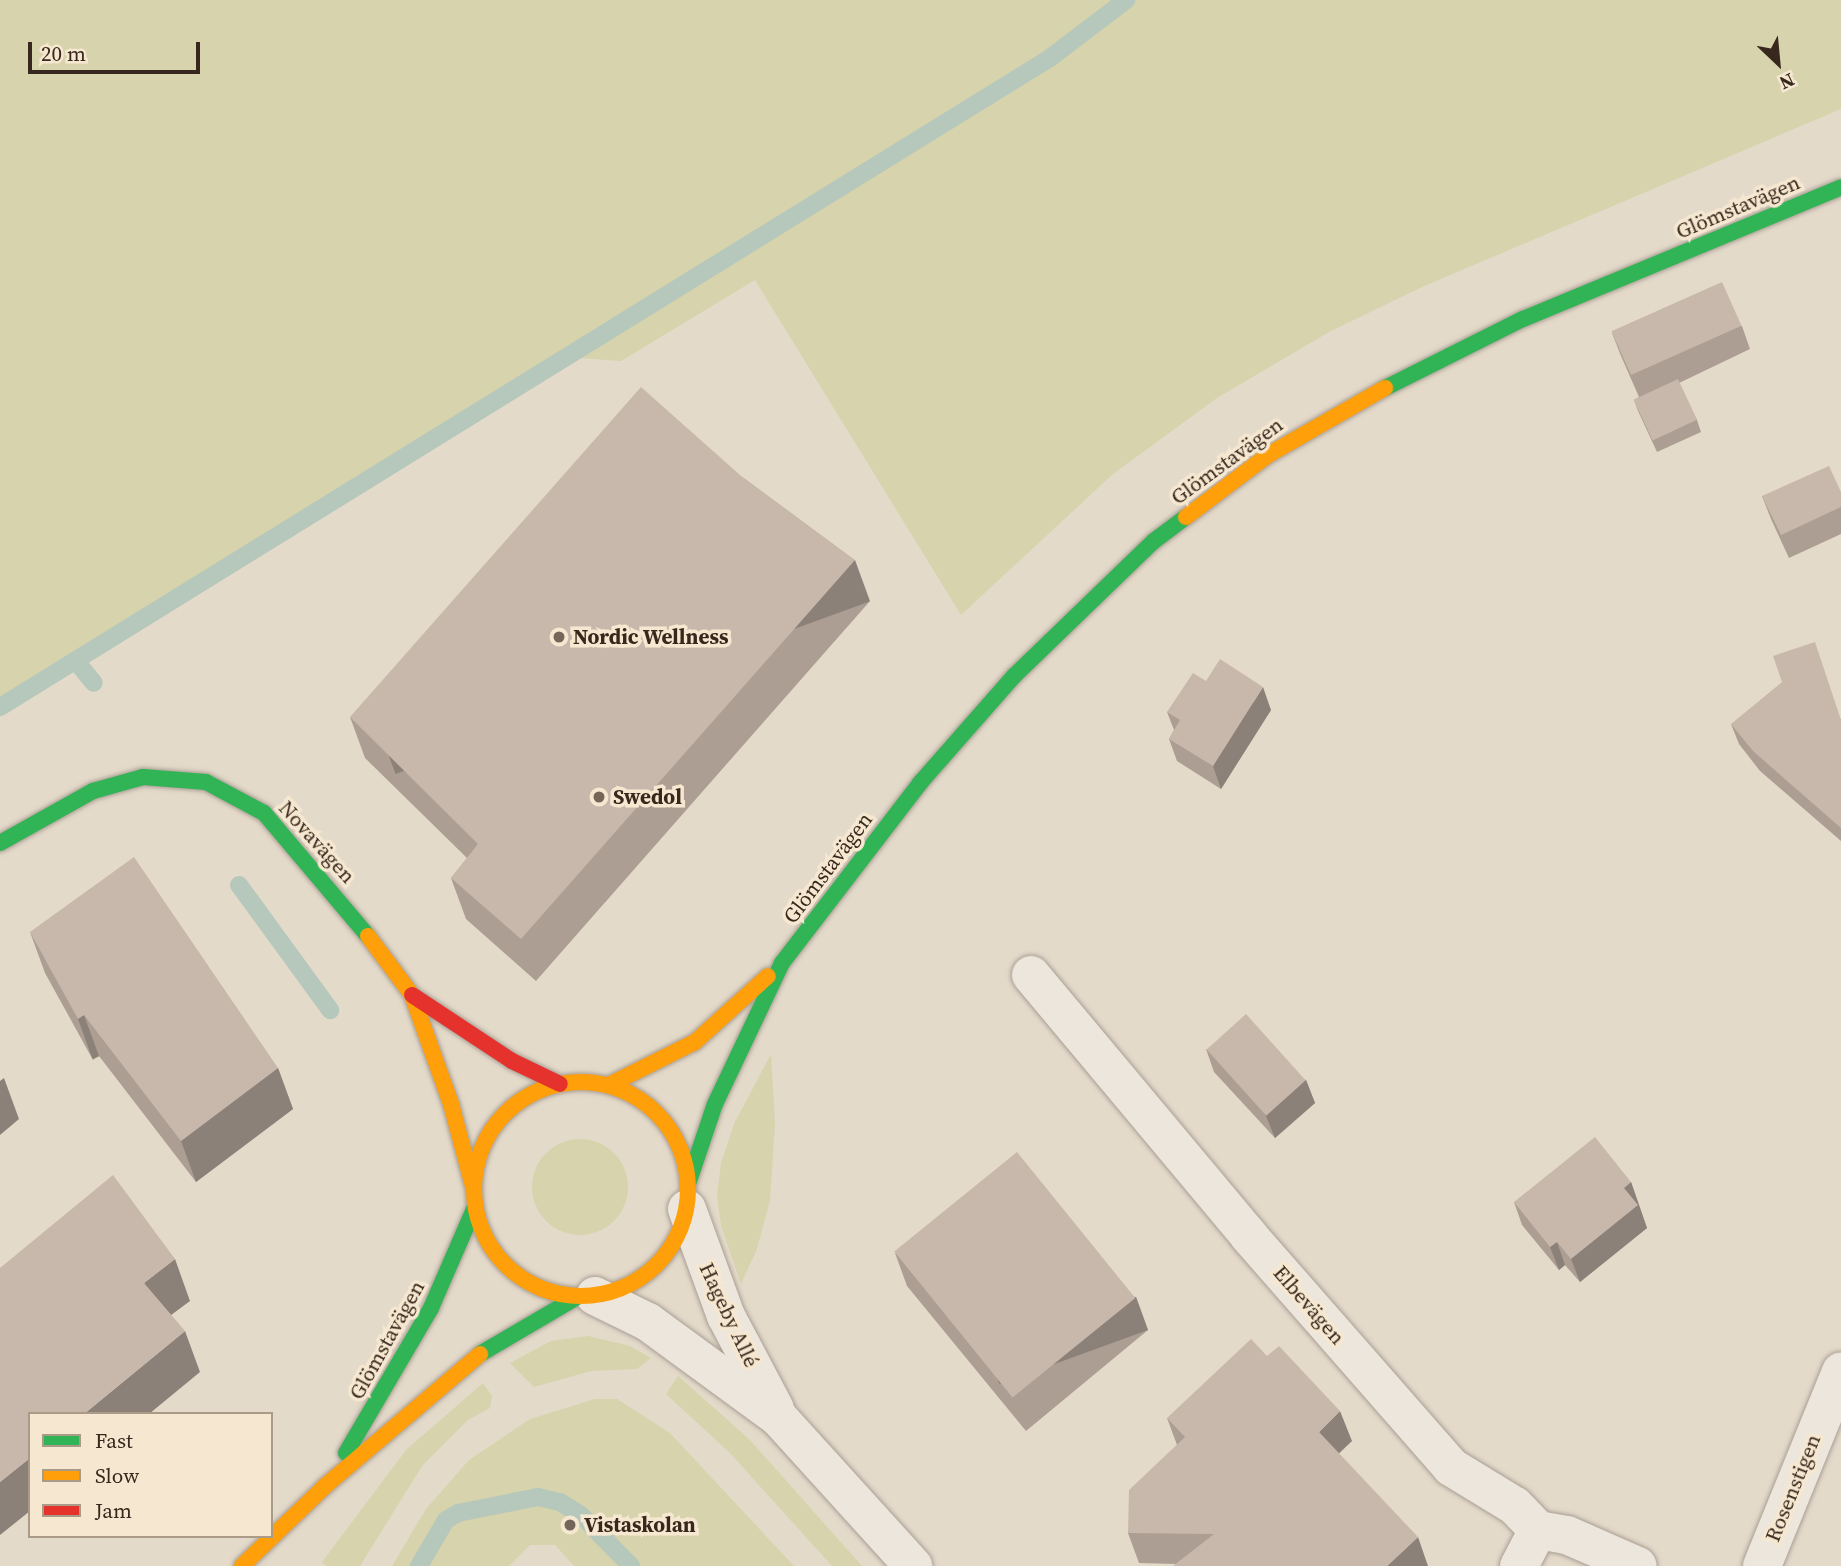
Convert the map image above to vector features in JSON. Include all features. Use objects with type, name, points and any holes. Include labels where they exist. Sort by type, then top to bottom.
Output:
[{"type":"main road","name":"Glömstavägen","points":[[609,1085],[695,1042],[782,963],[920,783],[1014,676],[1090,600],[1211,495],[1334,413],[1420,368],[1523,318],[1841,187]]},
{"type":"main road","name":"Novavägen","points":[[0,843],[93,792],[143,777],[206,782],[264,813],[347,907],[412,995],[451,1104],[473,1186]]},
{"type":"main road","name":"Glömstavägen","points":[[273,1537],[324,1487],[477,1356],[586,1296],[637,1282],[654,1268],[669,1251],[715,1104],[782,963]]},
{"type":"main road","name":"Novavägen","points":[[412,995],[513,1061],[560,1084]]},
{"type":"main road","name":"Glömstavägen","points":[[586,1296],[556,1294],[518,1277],[489,1246],[475,1207],[473,1186],[485,1140],[498,1120],[526,1097],[560,1084],[609,1085],[640,1100],[665,1122],[685,1162],[687,1197]]},
{"type":"main road","name":"Glömstavägen","points":[[324,1487],[431,1308],[475,1207]]},
{"type":"main road","name":"Glömstavägen","points":[[243,1566],[272,1538]]},
{"type":"street","name":"Elbevägen","points":[[1031,975],[1249,1236],[1451,1467],[1515,1506],[1538,1530]]},
{"type":"street","name":"Hageby Allé","points":[[687,1197],[726,1316],[779,1418]]},
{"type":"street","name":"Hageby Allé","points":[[586,1296],[648,1322],[779,1418],[913,1566]]},
{"type":"street","name":"Rosenstigen","points":[[1762,1566],[1841,1371]]},
{"type":"street","points":[[1519,1566],[1538,1530],[1567,1535],[1638,1566]]},
{"type":"shaded area","points":[[0,0],[1841,0],[1841,109],[1422,287],[1329,332],[1217,398],[1113,474],[961,615],[755,280],[621,361],[565,357],[0,703]]},
{"type":"shaded area","points":[[771,1054],[775,1125],[770,1200],[757,1249],[741,1284],[721,1225],[717,1196],[721,1163],[734,1124]]},
{"type":"shaded area","points":[[580,1139],[598,1143],[614,1153],[624,1169],[628,1187],[624,1205],[614,1221],[598,1231],[580,1235],[562,1231],[546,1221],[536,1205],[532,1187],[536,1169],[546,1153],[562,1143]]},
{"type":"shaded area","points":[[588,1336],[630,1346],[651,1358],[637,1369],[591,1371],[534,1387],[510,1363],[551,1341]]},
{"type":"shaded area","points":[[678,1376],[749,1439],[862,1566],[832,1566],[730,1453],[666,1394]]},
{"type":"shaded area","points":[[483,1383],[492,1396],[490,1408],[468,1420],[422,1466],[360,1566],[326,1566],[322,1562],[406,1450]]},
{"type":"shaded area","points":[[595,1399],[617,1399],[670,1433],[794,1566],[574,1566],[555,1545],[530,1545],[509,1566],[392,1566],[426,1509],[469,1460],[530,1419]]},
{"type":"building","points":[[1722,282],[1742,326],[1631,375],[1611,331]]},
{"type":"building","points":[[1678,379],[1697,420],[1653,440],[1634,400]]},
{"type":"building","points":[[641,387],[740,475],[855,560],[521,939],[451,878],[478,844],[350,717]]},
{"type":"building","points":[[1829,466],[1841,492],[1841,507],[1781,535],[1762,496]]},
{"type":"building","points":[[1815,642],[1841,720],[1841,828],[1753,751],[1731,724],[1782,682],[1773,656]]},
{"type":"building","points":[[1220,659],[1263,687],[1213,766],[1169,739],[1180,720],[1167,712],[1193,673],[1206,681]]},
{"type":"building","points":[[134,857],[278,1068],[181,1141],[84,1015],[78,1019],[30,932]]},
{"type":"building","points":[[1246,1014],[1306,1080],[1266,1116],[1207,1049]]},
{"type":"building","points":[[1595,1137],[1631,1182],[1624,1188],[1638,1205],[1571,1259],[1557,1242],[1550,1247],[1514,1202]]},
{"type":"building","points":[[1017,1152],[1135,1298],[1013,1398],[894,1251]]},
{"type":"building","points":[[113,1175],[175,1259],[144,1283],[185,1331],[86,1412],[28,1412],[28,1460],[0,1482],[0,1268]]},
{"type":"building","points":[[1251,1339],[1267,1356],[1279,1346],[1340,1411],[1319,1432],[1418,1537],[1387,1566],[1173,1566],[1214,1534],[1128,1533],[1129,1490],[1185,1437],[1167,1418]]},
{"type":"waterway","points":[[0,707],[1050,58],[1126,0]]},
{"type":"waterway","points":[[76,661],[94,683]]},
{"type":"waterway","points":[[239,885],[330,1010]]},
{"type":"waterway","points":[[419,1566],[446,1520],[458,1513],[538,1497],[560,1502],[582,1516],[631,1566]]},
{"type":"traffic: fast","points":[[1385,388],[1523,319],[1841,187]]},
{"type":"traffic: fast","points":[[688,1184],[715,1104],[782,963],[920,783],[1014,676],[1154,541],[1186,517]]},
{"type":"traffic: fast","points":[[0,843],[93,791],[143,777],[206,782],[264,813],[368,936]]},
{"type":"traffic: fast","points":[[346,1453],[431,1308],[475,1207]]},
{"type":"traffic: fast","points":[[480,1354],[577,1297]]},
{"type":"traffic: slow","points":[[1186,517],[1268,455],[1385,388]]},
{"type":"traffic: slow","points":[[368,936],[412,995],[451,1104],[473,1186]]},
{"type":"traffic: slow","points":[[609,1085],[695,1042],[768,976]]},
{"type":"traffic: slow","points":[[581,1082],[622,1090],[657,1113],[680,1148],[688,1189],[680,1230],[657,1265],[622,1288],[581,1296],[540,1288],[505,1265],[482,1230],[474,1189],[482,1148],[505,1113],[540,1090],[581,1082]]},
{"type":"traffic: slow","points":[[273,1536],[324,1487],[480,1354]]},
{"type":"traffic: slow","points":[[242,1566],[271,1538]]},
{"type":"traffic: jam","points":[[412,995],[512,1061],[560,1084]]},
{"type":"place","name":"Nordic Wellness","points":[[559,637]]},
{"type":"place","name":"Swedol","points":[[599,797]]},
{"type":"place","name":"Vistaskolan","points":[[570,1525]]}]
